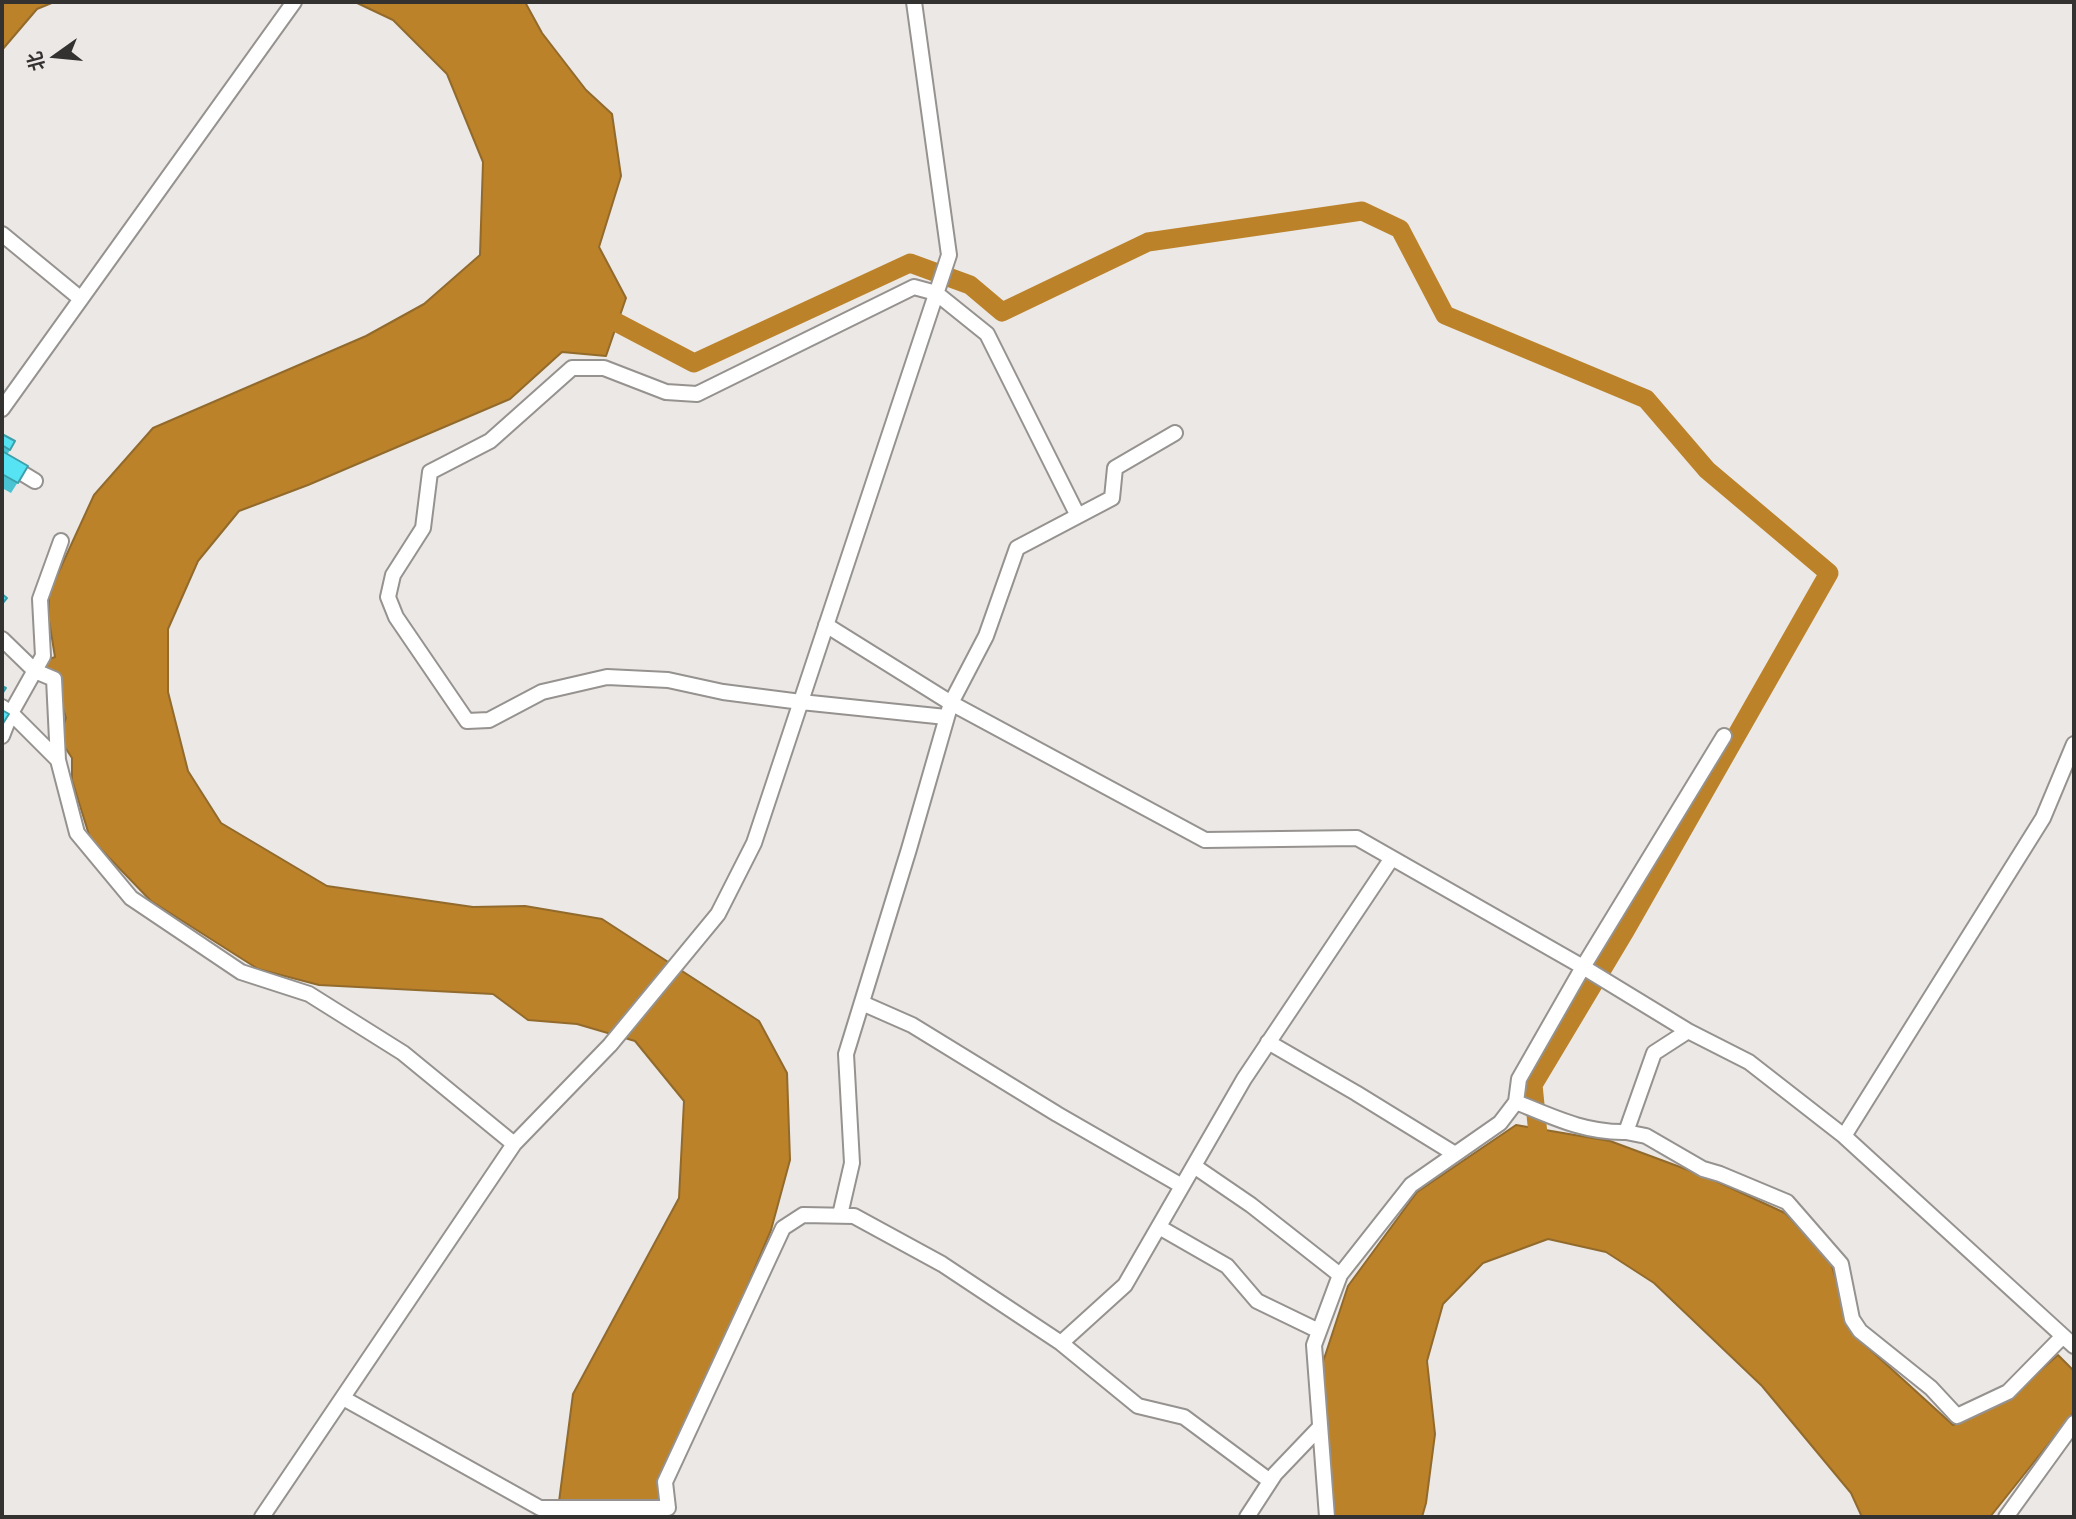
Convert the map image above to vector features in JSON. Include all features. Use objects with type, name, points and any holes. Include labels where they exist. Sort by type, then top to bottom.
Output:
[{"type":"street","points":[[2,409],[295,2]]},
{"type":"street","points":[[262,1517],[514,1144],[610,1045],[718,914],[754,843],[949,255],[914,2]]},
{"type":"street","points":[[2,234],[81,299]]},
{"type":"street","points":[[948,710],[801,702],[723,692],[668,680],[607,677],[542,692],[489,720],[467,722],[396,617],[388,597],[393,575],[423,528],[430,472],[490,441],[572,368],[604,368],[666,392],[696,394],[914,287],[936,293],[987,334],[1078,516]]},
{"type":"street","points":[[840,1215],[852,1163],[846,1054],[909,849],[948,710],[986,636],[1017,548],[1112,498],[1115,468],[1175,433]]},
{"type":"street","points":[[2,461],[35,481]]},
{"type":"street","points":[[2,736],[7,710],[43,656],[40,599],[61,541]]},
{"type":"street","points":[[826,625],[948,710],[1205,840],[1357,838],[1583,967],[1688,1031],[1749,1062],[1844,1136],[2070,1342],[2008,1392],[1957,1416],[1931,1388],[1860,1331],[1852,1319],[1841,1264],[1787,1202],[1720,1174],[1703,1170],[1646,1136],[1626,1132],[1605,1133],[1577,1126],[1516,1102]]},
{"type":"street","points":[[2,639],[34,671],[54,679],[58,760],[77,833],[131,898],[241,972],[309,994],[391,1046],[514,1144]]},
{"type":"street","points":[[7,710],[58,760]]},
{"type":"street","points":[[1327,1517],[1314,1345],[1340,1275],[1411,1185],[1500,1123],[1516,1102],[1519,1079],[1583,967],[1724,736]]},
{"type":"street","points":[[1844,1136],[2043,818],[2074,744]]},
{"type":"street","points":[[1061,1343],[1125,1285],[1244,1079],[1392,858]]},
{"type":"street","points":[[862,1003],[912,1025],[1057,1114],[1182,1186]]},
{"type":"street","points":[[1626,1132],[1654,1054],[1688,1031]]},
{"type":"street","points":[[1268,1042],[1455,1154]]},
{"type":"street","points":[[1194,1167],[1251,1205],[1340,1275]]},
{"type":"street","points":[[343,1398],[545,1511],[668,1508],[665,1482],[783,1228],[803,1215],[854,1216],[942,1264],[1061,1343],[1138,1406],[1184,1417],[1270,1481]]},
{"type":"street","points":[[1159,1227],[1227,1266],[1257,1301],[1319,1331]]},
{"type":"street","points":[[2006,1517],[2074,1423]]},
{"type":"street","points":[[1247,1517],[1270,1481],[1319,1428]]},
{"type":"shaded area","points":[[2,2],[54,2],[37,9],[2,50]]},
{"type":"shaded area","points":[[355,2],[525,2],[542,33],[586,90],[612,114],[621,176],[599,247],[626,298],[606,356],[562,352],[510,399],[308,485],[239,511],[198,561],[168,629],[168,692],[188,771],[221,823],[327,886],[473,907],[525,906],[602,919],[759,1021],[787,1073],[790,1160],[771,1230],[663,1486],[663,1517],[557,1517],[573,1394],[679,1198],[684,1101],[635,1041],[577,1024],[528,1020],[493,994],[319,985],[258,969],[151,901],[90,838],[72,780],[72,758],[59,738],[66,718],[54,679],[40,670],[44,661],[55,657],[49,620],[49,593],[94,495],[153,428],[366,336],[424,304],[480,255],[483,162],[447,74],[393,20]]},
{"type":"shaded area","points":[[1516,1125],[1610,1141],[1707,1177],[1785,1213],[1830,1260],[1853,1334],[1953,1425],[2009,1398],[2058,1355],[2074,1371],[2074,1412],[1990,1517],[1862,1517],[1851,1493],[1762,1386],[1654,1283],[1606,1252],[1548,1239],[1483,1263],[1443,1304],[1427,1361],[1435,1434],[1422,1517],[1335,1517],[1321,1368],[1348,1286],[1417,1192]]},
{"type":"building","points":[[2,434],[15,441],[10,450],[2,445]]},
{"type":"building","points":[[2,451],[28,466],[18,483],[2,474]]},
{"type":"building","points":[[2,710],[9,714],[2,725]]},
{"type":"waterway","points":[[595,311],[694,363],[910,263],[970,285],[1002,312],[1148,242],[1362,211],[1400,229],[1445,315],[1646,399],[1707,470],[1829,573],[1625,931],[1533,1085],[1540,1154]]}]
